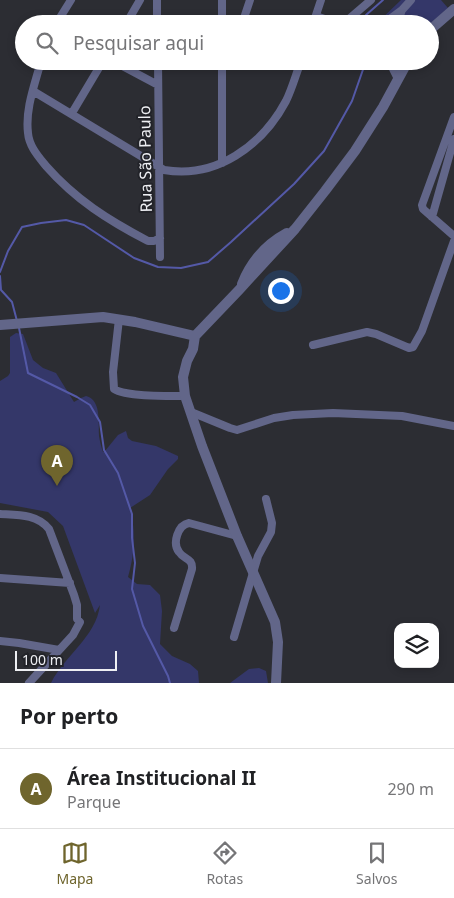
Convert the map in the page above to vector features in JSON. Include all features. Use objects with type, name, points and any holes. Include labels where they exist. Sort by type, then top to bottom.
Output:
[{"type":"street","points":[[62,15],[71,0]]},
{"type":"street","points":[[131,15],[140,0]]},
{"type":"street","points":[[157,0],[157,15]]},
{"type":"street","points":[[222,0],[222,15]]},
{"type":"street","points":[[245,15],[250,0]]},
{"type":"street","points":[[316,15],[321,0]]},
{"type":"street","points":[[354,15],[371,0]]},
{"type":"street","points":[[395,15],[411,0]]},
{"type":"street","points":[[439,22],[454,9]]},
{"type":"street","points":[[400,15],[402,10]]},
{"type":"street","points":[[39,70],[28,115],[28,135],[34,151],[73,194],[105,216],[148,241],[160,238]]},
{"type":"street","points":[[72,113],[98,70]]},
{"type":"street","points":[[129,70],[158,86]]},
{"type":"street","name":"Rua São Paulo","points":[[158,70],[160,257]]},
{"type":"street","points":[[222,70],[222,163]]},
{"type":"street","points":[[33,91],[164,170],[189,172],[222,163],[241,153],[252,144],[286,100],[298,70]]},
{"type":"street","points":[[394,70],[398,79]]},
{"type":"street","points":[[276,683],[278,642],[275,622],[237,536],[191,412],[183,377],[187,361],[193,349],[195,336],[239,290],[326,191],[355,151],[383,107],[403,70]]},
{"type":"street","points":[[454,117],[422,205],[423,209],[454,236]]},
{"type":"street","points":[[432,217],[454,139]]},
{"type":"street","points":[[429,187],[439,190]]},
{"type":"street","points":[[313,346],[367,332],[409,348],[414,347],[422,331],[454,241]]},
{"type":"street","points":[[0,325],[82,318],[119,319],[195,336]]},
{"type":"street","points":[[119,319],[113,372],[114,389],[118,392],[130,394],[186,396]]},
{"type":"street","points":[[191,412],[237,430],[274,418],[333,413],[402,416],[454,426]]},
{"type":"street","points":[[234,637],[258,556],[271,532],[272,523],[266,499]]},
{"type":"street","points":[[0,514],[30,516],[43,522],[53,536],[77,605],[80,622],[76,632],[29,683]]},
{"type":"street","points":[[174,628],[193,565],[190,560],[178,551],[177,536],[180,528],[185,523],[189,523],[237,536]]},
{"type":"street","points":[[0,578],[70,583]]},
{"type":"street","points":[[0,641],[19,642],[59,650]]},
{"type":"shaded area","points":[[401,0],[441,0],[448,8],[439,16],[385,15]]},
{"type":"shaded area","points":[[16,333],[23,334],[33,360],[43,368],[56,373],[74,402],[86,396],[95,402],[103,452],[118,435],[126,431],[128,438],[132,441],[156,446],[178,456],[178,459],[168,469],[150,495],[130,508],[134,542],[128,577],[137,584],[150,585],[160,595],[162,611],[160,644],[172,656],[190,664],[198,671],[199,683],[51,683],[93,627],[100,605],[95,613],[63,526],[48,512],[0,503],[0,381],[10,373],[10,337]]},
{"type":"shaded area","points":[[259,668],[266,671],[268,683],[230,683],[249,669]]},
{"type":"waterway","points":[[366,15],[383,0]]},
{"type":"waterway","points":[[0,272],[8,251],[22,227],[66,220],[84,225],[134,258],[158,267],[181,268],[208,262],[294,184],[324,151],[352,101],[363,70]]},
{"type":"waterway","points":[[0,276],[1,290],[12,302],[17,321]]},
{"type":"waterway","points":[[19,328],[28,373],[90,405],[100,422],[104,450],[118,473],[132,514],[135,563],[132,589],[143,626],[170,683]]},
{"type":"place","name":"Área Institucional II","points":[[57,486]]}]
